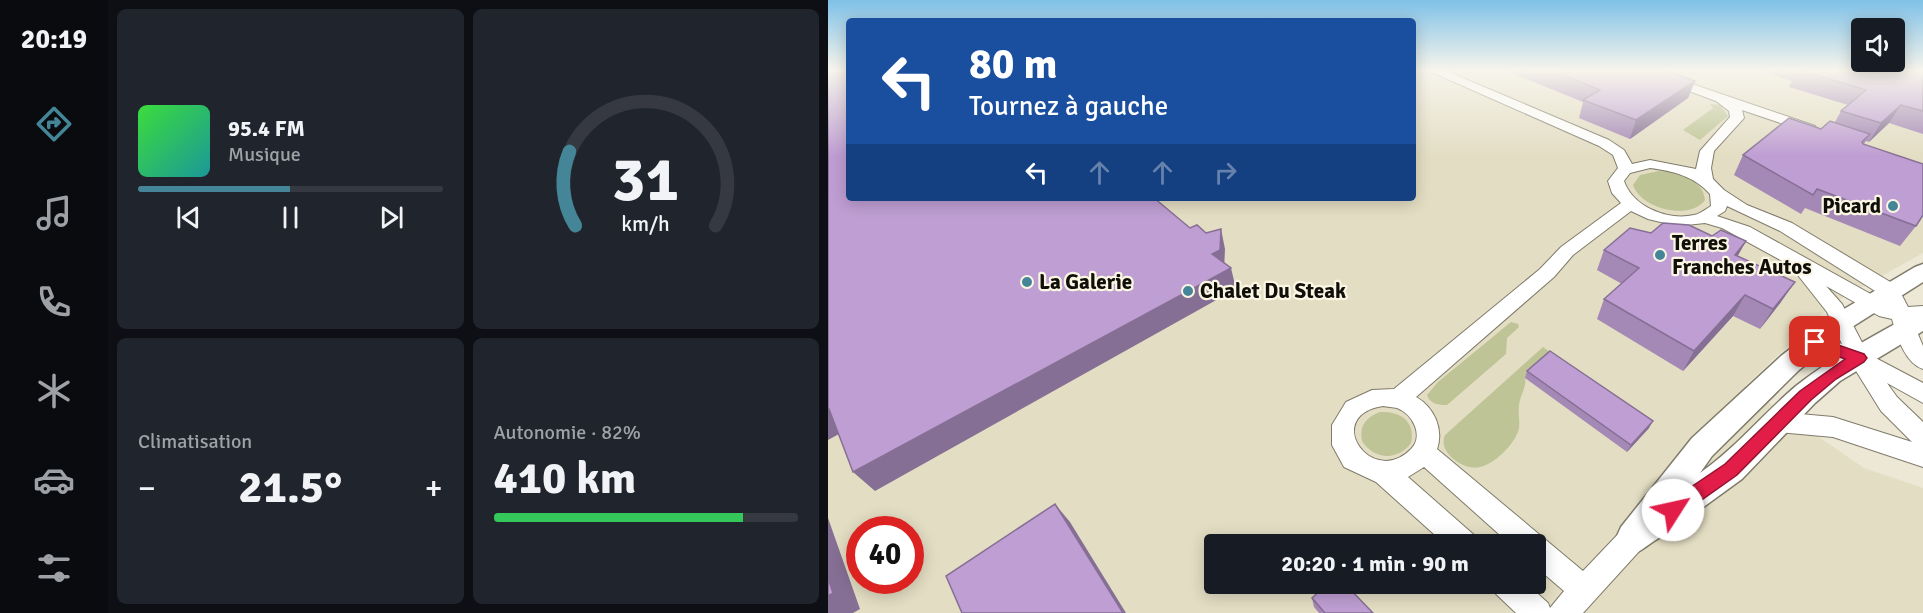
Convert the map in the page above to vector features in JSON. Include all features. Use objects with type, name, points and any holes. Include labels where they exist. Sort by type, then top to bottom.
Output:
[{"type":"street","points":[[1501,99],[1604,142],[1619,153],[1626,168]]},
{"type":"street","points":[[1705,180],[1703,157],[1709,145],[1737,118],[1735,110],[1720,99]]},
{"type":"street","points":[[1720,99],[1826,135]]},
{"type":"street","points":[[1897,312],[1728,224],[1705,218],[1675,220],[1643,212],[1630,204],[1616,188],[1615,180],[1626,168],[1650,164],[1665,165],[1693,173],[1741,208],[1786,227],[1897,312],[1914,352],[1923,361]]},
{"type":"street","points":[[1705,218],[1719,208],[1718,193]]},
{"type":"street","points":[[1398,399],[1547,273],[1567,251],[1630,204]]},
{"type":"street","points":[[1793,259],[1843,321],[1859,358],[1889,404],[1923,437]]},
{"type":"street","points":[[1633,538],[1731,469],[1777,422],[1831,374],[1859,358],[1897,312],[1923,272]]},
{"type":"street","points":[[1563,613],[1633,538],[1702,447],[1815,342],[1843,321],[1897,312],[1923,313]]},
{"type":"street","points":[[1815,342],[1859,358],[1891,373],[1923,394]]},
{"type":"street","points":[[1381,397],[1398,399],[1414,407],[1425,420],[1430,436],[1424,453],[1413,464],[1399,470],[1382,472],[1364,467],[1350,456],[1343,442],[1343,426],[1351,411],[1365,402],[1381,397]]},
{"type":"street","points":[[1777,422],[1833,427],[1923,456]]},
{"type":"street","points":[[1424,453],[1518,534]]},
{"type":"street","points":[[1382,472],[1453,534]]},
{"type":"street","points":[[1546,558],[1584,590]]},
{"type":"street","points":[[1517,594],[1538,613]]},
{"type":"shaded area","points":[[828,99],[833,99],[846,180],[846,201],[1416,201],[1416,99],[1923,99],[1923,253],[1835,302],[1745,386],[1864,468],[1923,488],[1923,613],[828,613]]},
{"type":"green space","points":[[1710,104],[1720,105],[1728,116],[1700,140],[1683,130],[1713,108]]},
{"type":"green space","points":[[1659,171],[1688,178],[1700,186],[1705,200],[1689,210],[1678,211],[1655,206],[1638,193],[1633,185],[1640,175]]},
{"type":"green space","points":[[1511,322],[1518,324],[1519,327],[1507,338],[1506,354],[1447,405],[1430,400],[1427,395],[1438,382]]},
{"type":"green space","points":[[1543,347],[1553,354],[1525,378],[1519,405],[1519,428],[1509,446],[1492,462],[1480,467],[1467,466],[1448,454],[1445,448],[1445,435]]},
{"type":"green space","points":[[1380,412],[1394,413],[1409,423],[1411,443],[1400,453],[1379,455],[1362,441],[1365,423]]},
{"type":"building","name":"La Galerie","points":[[828,99],[846,99],[846,201],[1158,201],[1190,228],[1197,225],[1206,233],[1221,229],[1220,250],[1212,254],[1231,268],[853,472],[828,409]]},
{"type":"building","points":[[1585,99],[1668,99],[1636,120],[1583,100]]},
{"type":"building","points":[[1856,99],[1923,99],[1923,111],[1901,105],[1881,123],[1841,111]]},
{"type":"building","points":[[1789,118],[1821,129],[1830,121],[1870,134],[1862,142],[1863,144],[1923,164],[1923,215],[1916,226],[1817,189],[1813,195],[1743,155]]},
{"type":"building","points":[[1663,223],[1689,225],[1712,236],[1721,230],[1746,241],[1735,255],[1795,282],[1773,309],[1745,295],[1694,351],[1604,299],[1639,268],[1604,250],[1630,228],[1651,233]]},
{"type":"building","points":[[1550,351],[1653,421],[1631,445],[1527,371]]},
{"type":"building","points":[[1055,504],[1123,613],[962,613],[946,576]]},
{"type":"building","points":[[828,578],[833,593],[828,596]]},
{"type":"building","points":[[1316,594],[1355,594],[1373,613],[1325,613],[1312,598]]},
{"type":"place","name":"Picard","points":[[1893,206]]},
{"type":"place","name":"Terres Franches Autos","points":[[1660,255]]},
{"type":"place","name":"La Galerie","points":[[1027,282]]},
{"type":"place","name":"Chalet Du Steak","points":[[1188,291]]},
{"type":"route","points":[[1673,510],[1731,469],[1805,395],[1831,374],[1859,358],[1815,342]]}]
